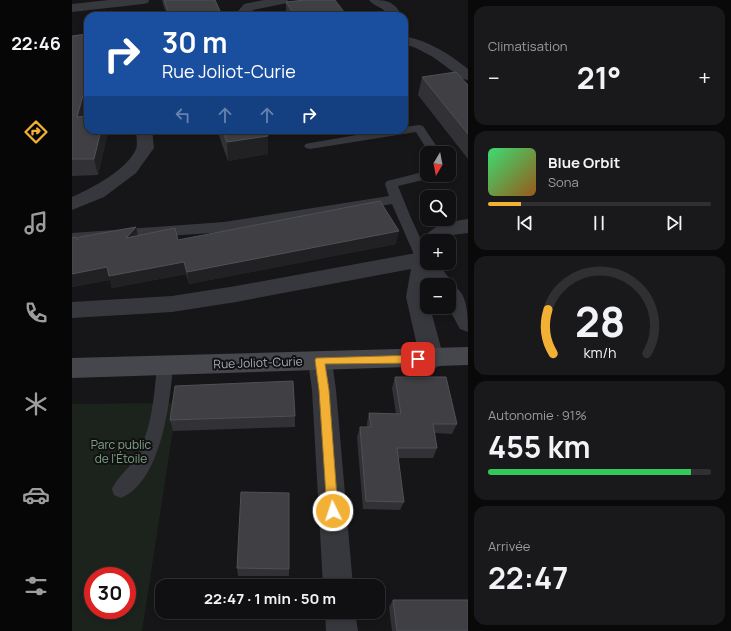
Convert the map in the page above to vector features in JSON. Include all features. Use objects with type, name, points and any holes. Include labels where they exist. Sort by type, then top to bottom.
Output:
[{"type":"main road","name":"Rue Joliot-Curie","points":[[72,368],[320,360],[432,359],[468,356]]},
{"type":"street","points":[[72,8],[143,0]]},
{"type":"street","points":[[244,12],[248,7],[282,0]]},
{"type":"street","points":[[375,0],[392,9],[393,12]]},
{"type":"street","points":[[408,40],[415,41],[448,60],[468,76]]},
{"type":"street","points":[[72,204],[97,193],[130,169],[145,148],[144,134]]},
{"type":"street","points":[[439,234],[445,230],[468,226]]},
{"type":"street","points":[[72,310],[172,304],[236,294],[420,252]]},
{"type":"street","points":[[423,270],[417,298],[432,359]]},
{"type":"street","points":[[456,302],[468,323]]},
{"type":"street","points":[[320,360],[324,390],[338,579]]},
{"type":"street","points":[[341,619],[342,631]]},
{"type":"lane","points":[[408,130],[420,128],[431,146]]},
{"type":"lane","points":[[310,146],[383,134]]},
{"type":"lane","points":[[420,177],[391,184],[397,199],[420,238]]},
{"type":"lane","points":[[72,238],[224,227],[397,199]]},
{"type":"lane","points":[[121,489],[130,481],[148,453],[158,422],[165,366]]},
{"type":"green space","name":"Parc public de l'Étoile","points":[[177,403],[142,631],[72,631],[72,404]]},
{"type":"building","points":[[164,0],[215,0],[220,11],[211,12],[168,12]]},
{"type":"building","points":[[305,0],[335,0],[344,12],[292,12],[286,2]]},
{"type":"building","points":[[84,34],[84,92],[77,117],[84,116],[84,134],[100,134],[94,159],[72,159],[72,36]]},
{"type":"building","points":[[456,72],[468,85],[468,134],[422,77]]},
{"type":"building","points":[[224,134],[267,134],[268,136],[227,142]]},
{"type":"building","points":[[380,201],[399,231],[187,272],[184,262],[109,276],[107,267],[72,274],[72,238],[77,237],[77,240],[80,237],[136,227],[126,238],[175,228],[178,240]]},
{"type":"building","points":[[395,377],[446,377],[457,424],[433,424],[437,448],[397,448],[404,502],[366,501],[360,427],[371,427],[369,413],[401,414]]},
{"type":"building","points":[[293,381],[295,416],[170,420],[175,386]]},
{"type":"building","points":[[241,492],[289,493],[289,569],[237,568]]},
{"type":"building","points":[[393,600],[468,600],[468,631],[397,631]]},
{"type":"route","points":[[333,511],[324,390],[320,360],[418,359]]}]
